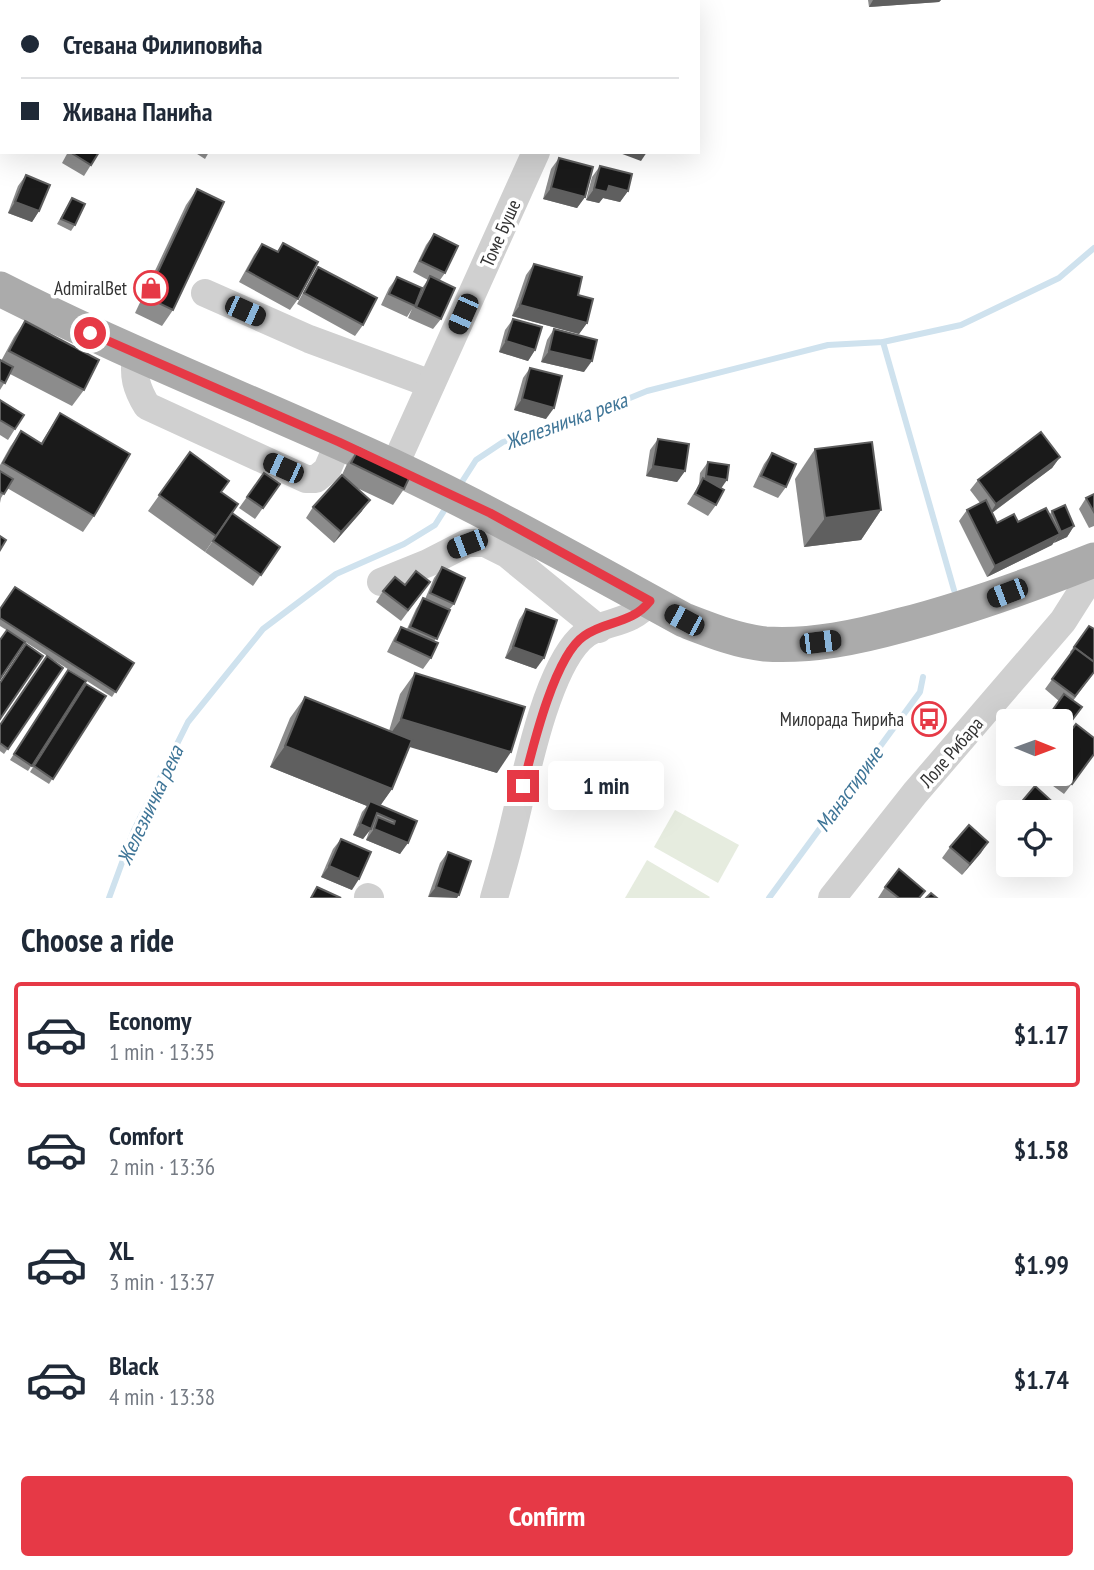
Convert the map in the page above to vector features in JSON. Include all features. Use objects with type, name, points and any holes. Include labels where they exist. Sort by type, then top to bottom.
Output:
[{"type":"main road","points":[[0,289],[136,355],[339,442],[490,513],[693,624],[744,640],[783,644],[865,635],[987,601],[1094,560]]},
{"type":"street","name":"Томе Буше","points":[[408,474],[431,384],[535,154]]},
{"type":"street","points":[[205,293],[309,339],[431,384]]},
{"type":"street","points":[[136,355],[134,375],[137,389],[147,406],[306,479],[316,479],[327,470],[339,442]]},
{"type":"street","points":[[381,582],[467,544],[485,543],[506,554],[599,629]]},
{"type":"street","name":"Лоле Рибара","points":[[832,898],[915,793],[1063,621],[1094,572]]},
{"type":"street","points":[[494,898],[530,758],[554,682],[567,657],[580,639],[633,617],[650,601]]},
{"type":"shaded area","points":[[675,810],[739,845],[718,883],[654,847]]},
{"type":"shaded area","points":[[647,860],[710,897],[625,898]]},
{"type":"building","points":[[73,154],[98,154],[91,165]]},
{"type":"building","points":[[559,158],[593,167],[585,197],[551,188]]},
{"type":"building","points":[[600,166],[632,174],[628,191],[609,186],[607,192],[594,189]]},
{"type":"building","points":[[26,175],[50,185],[39,211],[15,202]]},
{"type":"building","points":[[197,189],[224,202],[173,310],[146,297]]},
{"type":"building","points":[[72,198],[85,204],[75,225],[61,219]]},
{"type":"building","points":[[434,234],[458,246],[445,273],[420,261]]},
{"type":"building","points":[[283,243],[318,262],[298,299],[247,271],[262,244],[278,252]]},
{"type":"building","points":[[534,264],[582,277],[578,295],[593,299],[587,323],[520,305]]},
{"type":"building","points":[[318,267],[377,298],[363,325],[304,293]]},
{"type":"building","points":[[430,276],[455,288],[441,319],[416,307]]},
{"type":"building","points":[[397,277],[422,288],[415,306],[389,294]]},
{"type":"building","points":[[513,319],[542,327],[535,350],[506,341]]},
{"type":"building","points":[[25,321],[99,360],[84,390],[9,351]]},
{"type":"building","points":[[554,329],[597,340],[592,361],[549,351]]},
{"type":"building","points":[[0,360],[13,367],[5,383],[0,380]]},
{"type":"building","points":[[530,368],[562,376],[554,408],[522,399]]},
{"type":"building","points":[[0,400],[24,415],[15,429],[0,420]]},
{"type":"building","points":[[60,413],[130,454],[94,516],[3,463],[21,431],[42,444]]},
{"type":"building","points":[[1041,432],[1060,457],[996,504],[978,480]]},
{"type":"building","points":[[658,439],[689,444],[685,471],[653,466]]},
{"type":"building","points":[[872,442],[881,510],[825,518],[815,449]]},
{"type":"building","points":[[359,448],[411,474],[404,489],[351,463]]},
{"type":"building","points":[[190,452],[229,481],[221,492],[238,504],[216,536],[159,495]]},
{"type":"building","points":[[772,453],[796,464],[786,487],[761,476]]},
{"type":"building","points":[[708,462],[729,465],[727,480],[706,476]]},
{"type":"building","points":[[0,471],[13,479],[4,494],[0,492]]},
{"type":"building","points":[[264,473],[280,484],[263,508],[247,497]]},
{"type":"building","points":[[342,475],[370,500],[341,532],[313,507]]},
{"type":"building","points":[[703,478],[724,490],[716,505],[695,494]]},
{"type":"building","points":[[1094,494],[1094,512],[1086,498]]},
{"type":"building","points":[[986,500],[997,523],[1014,514],[1018,522],[1046,508],[1060,534],[995,566],[967,510]]},
{"type":"building","points":[[1065,505],[1074,526],[1061,532],[1052,511]]},
{"type":"building","points":[[232,513],[280,547],[261,575],[213,541]]},
{"type":"building","points":[[0,536],[6,540],[0,550]]},
{"type":"building","points":[[442,567],[465,578],[454,604],[430,593]]},
{"type":"building","points":[[416,571],[430,582],[408,610],[383,591],[395,577],[405,585]]},
{"type":"building","points":[[15,587],[134,663],[116,692],[0,618],[0,609]]},
{"type":"building","points":[[423,598],[450,610],[437,639],[410,627]]},
{"type":"building","points":[[526,609],[557,620],[544,658],[513,647]]},
{"type":"building","points":[[1089,626],[1094,629],[1094,662],[1074,647]]},
{"type":"building","points":[[401,627],[438,643],[431,658],[395,641]]},
{"type":"building","points":[[7,630],[25,642],[0,679],[0,640]]},
{"type":"building","points":[[26,644],[43,656],[0,719],[0,683]]},
{"type":"building","points":[[1075,648],[1094,662],[1094,672],[1075,696],[1052,679]]},
{"type":"building","points":[[47,656],[63,668],[8,749],[0,743],[0,725]]},
{"type":"building","points":[[68,670],[86,681],[32,766],[14,754]]},
{"type":"building","points":[[415,673],[525,707],[511,752],[401,719]]},
{"type":"building","points":[[86,684],[106,696],[53,779],[34,766]]},
{"type":"building","points":[[1064,694],[1082,707],[1073,719],[1073,709],[1053,709]]},
{"type":"building","points":[[305,697],[412,740],[392,789],[285,746]]},
{"type":"building","points":[[1076,724],[1094,738],[1094,754],[1073,783],[1073,728]]},
{"type":"building","points":[[1035,786],[1050,800],[1023,800]]},
{"type":"building","points":[[370,801],[417,821],[408,843],[374,829],[378,817],[394,824],[395,821],[377,813],[371,829],[360,824]]},
{"type":"building","points":[[969,825],[988,842],[970,864],[950,847]]},
{"type":"building","points":[[341,839],[371,852],[359,879],[329,866]]},
{"type":"building","points":[[448,852],[471,861],[459,895],[436,887]]},
{"type":"building","points":[[899,869],[925,891],[919,898],[899,898],[885,887]]},
{"type":"building","points":[[317,887],[341,898],[311,898]]},
{"type":"waterway","name":"Железничка река","points":[[458,488],[476,460],[503,442],[576,420],[647,391],[828,345],[883,342],[961,325],[1059,278],[1094,248]]},
{"type":"waterway","name":"Манастирине","points":[[883,342],[954,590]]},
{"type":"waterway","name":"Железничка река","points":[[109,898],[134,830],[188,722],[263,629],[336,574],[404,544],[435,525],[447,506]]},
{"type":"waterway","name":"Манастирине","points":[[769,898],[920,692],[923,677]]},
{"type":"place","name":"AdmiralBet","points":[[151,288]]},
{"type":"place","name":"Милорада Ћирића","points":[[929,719]]},
{"type":"route","points":[[90,333],[394,467],[490,513],[650,601],[633,617],[586,634],[567,657],[554,682],[523,786]]}]
